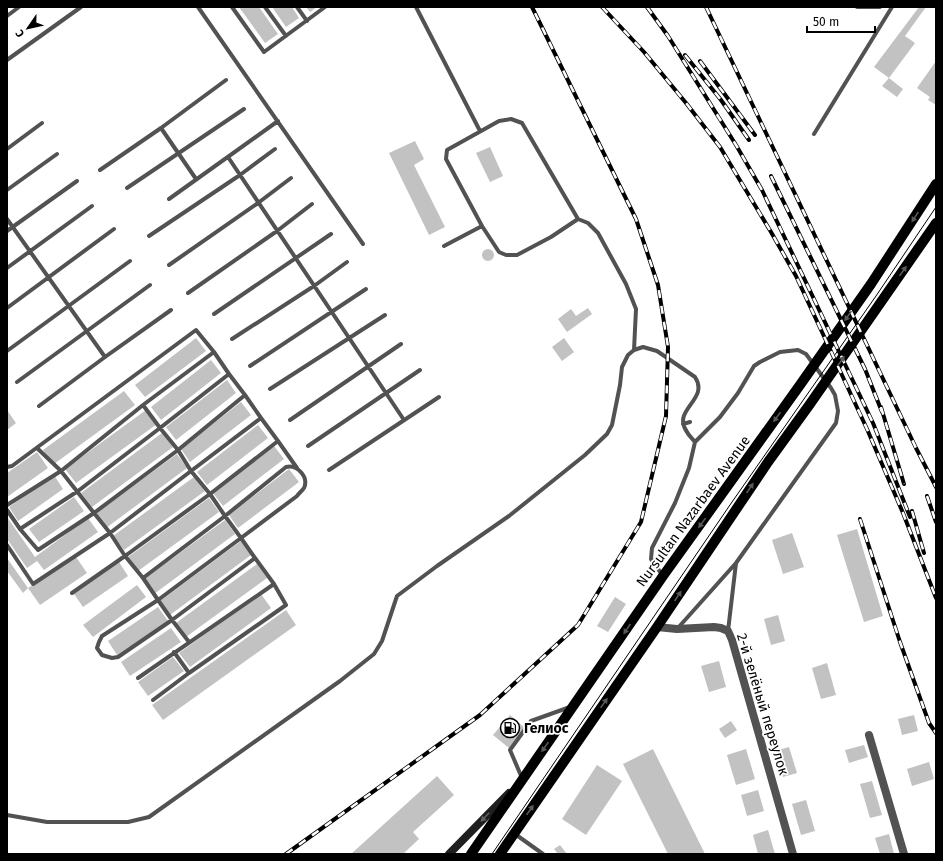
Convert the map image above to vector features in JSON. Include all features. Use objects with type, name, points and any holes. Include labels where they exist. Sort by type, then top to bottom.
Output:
[{"type":"main road","name":"Nursultan Nazarbaev Avenue","points":[[471,854],[663,576],[871,284],[936,184]]},
{"type":"main road","points":[[500,854],[657,627],[768,462],[936,223]]},
{"type":"main road","points":[[449,854],[522,780]]},
{"type":"street","name":"2-й зелёный переулок","points":[[657,627],[677,629],[714,627],[728,631],[732,640],[793,854]]},
{"type":"street","points":[[869,735],[904,854]]},
{"type":"lane","points":[[7,15],[19,7]]},
{"type":"lane","points":[[7,60],[81,7]]},
{"type":"lane","points":[[198,7],[363,244]]},
{"type":"lane","points":[[232,7],[264,52],[325,7]]},
{"type":"lane","points":[[266,7],[286,36]]},
{"type":"lane","points":[[297,7],[307,21]]},
{"type":"lane","points":[[416,7],[480,130]]},
{"type":"lane","points":[[857,7],[880,7]]},
{"type":"lane","points":[[814,134],[892,7]]},
{"type":"lane","points":[[100,170],[161,128],[226,80]]},
{"type":"lane","points":[[127,188],[244,109]]},
{"type":"lane","points":[[578,219],[517,255],[506,255],[499,252],[482,226],[446,159],[448,150],[480,130],[499,121],[511,119],[522,123],[578,219],[588,223],[598,233],[626,284],[636,309],[634,350]]},
{"type":"lane","points":[[169,199],[278,121]]},
{"type":"lane","points":[[7,150],[42,123]]},
{"type":"lane","points":[[161,128],[196,179]]},
{"type":"lane","points":[[149,236],[240,175],[275,149]]},
{"type":"lane","points":[[7,190],[57,154]]},
{"type":"lane","points":[[228,157],[404,420]]},
{"type":"lane","points":[[169,265],[291,178]]},
{"type":"lane","points":[[7,231],[77,182]]},
{"type":"lane","points":[[188,293],[277,231],[312,204]]},
{"type":"lane","points":[[7,268],[92,206]]},
{"type":"lane","points":[[7,219],[105,357]]},
{"type":"lane","points":[[444,246],[482,226]]},
{"type":"lane","points":[[7,308],[114,229]]},
{"type":"lane","points":[[214,314],[331,234]]},
{"type":"lane","points":[[7,351],[130,261]]},
{"type":"lane","points":[[232,339],[314,286],[347,262]]},
{"type":"lane","points":[[17,382],[150,285]]},
{"type":"lane","points":[[250,366],[366,289]]},
{"type":"lane","points":[[39,406],[171,310]]},
{"type":"lane","points":[[270,389],[350,339],[385,315]]},
{"type":"lane","points":[[7,467],[12,466],[196,330],[245,394],[305,479],[304,487],[297,496],[158,600],[102,636],[97,648],[102,655],[112,658],[118,657],[172,620],[255,558]]},
{"type":"lane","points":[[290,420],[401,344]]},
{"type":"lane","points":[[7,815],[47,822],[128,822],[149,817],[340,681],[374,654],[382,641],[397,596],[443,561],[509,516],[585,455],[607,434],[612,425],[622,367],[628,355],[634,350],[643,347],[657,351],[695,377],[699,383],[699,391],[684,414],[683,424],[686,432],[696,442]]},
{"type":"lane","points":[[663,576],[651,559],[652,548],[675,503],[689,468],[696,442],[720,417],[738,393],[754,366],[780,352],[798,350],[806,354],[835,395],[838,418],[834,428],[736,563],[677,629]]},
{"type":"lane","points":[[7,505],[60,471],[143,405],[214,352]]},
{"type":"lane","points":[[308,446],[420,370]]},
{"type":"lane","points":[[20,529],[78,491],[230,374]]},
{"type":"lane","points":[[7,510],[20,529],[38,550],[94,512],[178,450],[245,394]]},
{"type":"lane","points":[[329,470],[439,397]]},
{"type":"lane","points":[[143,405],[178,450],[191,471],[210,494],[274,584],[286,604],[153,700]]},
{"type":"lane","points":[[7,545],[33,584],[110,533],[261,418]]},
{"type":"lane","points":[[683,424],[690,422]]},
{"type":"lane","points":[[72,593],[210,494],[278,441]]},
{"type":"lane","points":[[36,448],[78,491],[189,642]]},
{"type":"lane","points":[[143,578],[225,516],[286,467],[292,466],[297,468]]},
{"type":"lane","points":[[728,631],[736,563]]},
{"type":"lane","points":[[138,678],[274,584]]},
{"type":"lane","points":[[174,652],[189,673]]},
{"type":"lane","points":[[522,780],[510,750],[531,721],[574,706]]},
{"type":"lane","points":[[514,834],[543,854]]},
{"type":"building","points":[[239,7],[259,7],[278,34],[265,43]]},
{"type":"building","points":[[272,7],[292,7],[299,18],[286,27]]},
{"type":"building","points":[[306,7],[317,7],[310,12]]},
{"type":"building","points":[[919,7],[926,7],[905,36],[915,43],[889,78],[874,67]]},
{"type":"building","points":[[936,61],[936,105],[928,100],[930,97],[917,88]]},
{"type":"building","points":[[889,78],[903,89],[897,97],[882,86]]},
{"type":"building","points":[[415,141],[424,159],[414,165],[445,227],[429,235],[389,153]]},
{"type":"building","points":[[490,147],[503,176],[490,182],[476,153]]},
{"type":"building","points":[[486,249],[490,249],[494,255],[490,261],[486,261],[482,257],[482,253]]},
{"type":"building","points":[[588,308],[592,314],[567,332],[558,319],[571,309],[576,316]]},
{"type":"building","points":[[196,338],[206,351],[145,397],[135,385]]},
{"type":"building","points":[[564,338],[574,352],[562,361],[552,347]]},
{"type":"building","points":[[211,360],[221,373],[161,420],[151,407]]},
{"type":"building","points":[[227,380],[236,393],[176,440],[166,427]]},
{"type":"building","points":[[124,391],[135,405],[54,464],[43,450]]},
{"type":"building","points":[[241,402],[251,415],[190,462],[181,449]]},
{"type":"building","points":[[7,410],[16,423],[7,430]]},
{"type":"building","points":[[146,410],[157,424],[76,483],[65,469]]},
{"type":"building","points":[[258,425],[268,438],[207,485],[197,472]]},
{"type":"building","points":[[162,433],[173,447],[92,507],[81,493]]},
{"type":"building","points":[[274,446],[284,459],[223,506],[213,493]]},
{"type":"building","points":[[37,452],[48,468],[7,497],[7,473]]},
{"type":"building","points":[[177,454],[187,468],[106,528],[96,513]]},
{"type":"building","points":[[289,469],[299,482],[238,528],[229,515]]},
{"type":"building","points":[[54,475],[63,489],[18,521],[9,507]]},
{"type":"building","points":[[194,477],[205,491],[124,550],[113,536]]},
{"type":"building","points":[[74,497],[84,511],[39,542],[29,529]]},
{"type":"building","points":[[209,498],[219,512],[138,571],[128,557]]},
{"type":"building","points":[[7,517],[35,557],[88,518],[98,532],[44,570],[37,561],[27,568],[7,539]]},
{"type":"building","points":[[225,520],[235,534],[154,594],[144,579]]},
{"type":"building","points":[[857,529],[883,616],[864,622],[837,535]]},
{"type":"building","points":[[792,533],[804,567],[783,574],[772,540]]},
{"type":"building","points":[[241,541],[251,555],[170,615],[160,601]]},
{"type":"building","points":[[76,557],[87,573],[40,605],[28,588]]},
{"type":"building","points":[[7,558],[28,588],[23,593],[7,571]]},
{"type":"building","points":[[119,562],[128,576],[83,607],[74,594]]},
{"type":"building","points":[[257,564],[267,578],[186,637],[176,623]]},
{"type":"building","points":[[137,585],[146,597],[93,637],[83,625]]},
{"type":"building","points":[[261,594],[271,608],[190,667],[179,653]]},
{"type":"building","points":[[615,597],[626,604],[608,632],[597,626]]},
{"type":"building","points":[[158,607],[168,621],[117,655],[108,641]]},
{"type":"building","points":[[286,610],[296,625],[163,720],[152,705]]},
{"type":"building","points":[[778,615],[785,641],[771,645],[764,619]]},
{"type":"building","points":[[171,628],[181,642],[130,676],[121,662]]},
{"type":"building","points":[[173,657],[184,671],[148,696],[138,682]]},
{"type":"building","points":[[719,661],[726,687],[709,692],[701,666]]},
{"type":"building","points":[[827,663],[836,695],[821,699],[812,668]]},
{"type":"building","points":[[510,715],[525,728],[509,748],[493,735]]},
{"type":"building","points":[[914,715],[918,731],[902,735],[898,719]]},
{"type":"building","points":[[731,721],[737,730],[725,738],[719,729]]},
{"type":"building","points":[[864,745],[868,757],[849,763],[845,750]]},
{"type":"building","points":[[789,747],[797,773],[783,777],[775,751]]},
{"type":"building","points":[[653,749],[705,854],[668,854],[623,764]]},
{"type":"building","points":[[746,749],[755,779],[736,785],[727,755]]},
{"type":"building","points":[[929,762],[934,779],[912,786],[907,769]]},
{"type":"building","points":[[597,765],[622,781],[586,835],[562,819]]},
{"type":"building","points":[[437,776],[454,795],[413,832],[419,839],[403,854],[351,854]]},
{"type":"building","points":[[872,781],[882,815],[870,818],[860,784]]},
{"type":"building","points":[[758,790],[764,811],[747,816],[741,795]]},
{"type":"building","points":[[806,800],[815,831],[801,835],[792,804]]},
{"type":"building","points":[[768,830],[775,854],[758,854],[753,835]]},
{"type":"building","points":[[889,834],[894,854],[880,854],[875,838]]},
{"type":"building","points":[[560,845],[567,854],[558,854],[554,849]]},
{"type":"tram line","points":[[492,854],[732,502],[876,296],[936,207]]},
{"type":"railway","points":[[286,854],[480,715],[578,625],[641,522],[666,416],[668,347],[658,285],[636,219],[532,7]]},
{"type":"railway","points":[[602,7],[644,52],[720,147],[796,276],[867,429],[903,513],[936,598]]},
{"type":"railway","points":[[647,7],[668,36],[736,145],[762,190],[873,423],[910,517]]},
{"type":"railway","points":[[706,7],[936,487]]},
{"type":"railway","points":[[685,55],[721,100],[749,140]]},
{"type":"railway","points":[[700,61],[755,135]]},
{"type":"railway","points":[[771,176],[865,369],[882,412]]},
{"type":"railway","points":[[881,407],[904,484]]},
{"type":"railway","points":[[927,496],[936,522]]},
{"type":"railway","points":[[912,511],[924,553]]},
{"type":"railway","points":[[860,519],[900,642],[929,723],[936,733]]},
{"type":"place","name":"Гелиос","points":[[510,728]]}]
